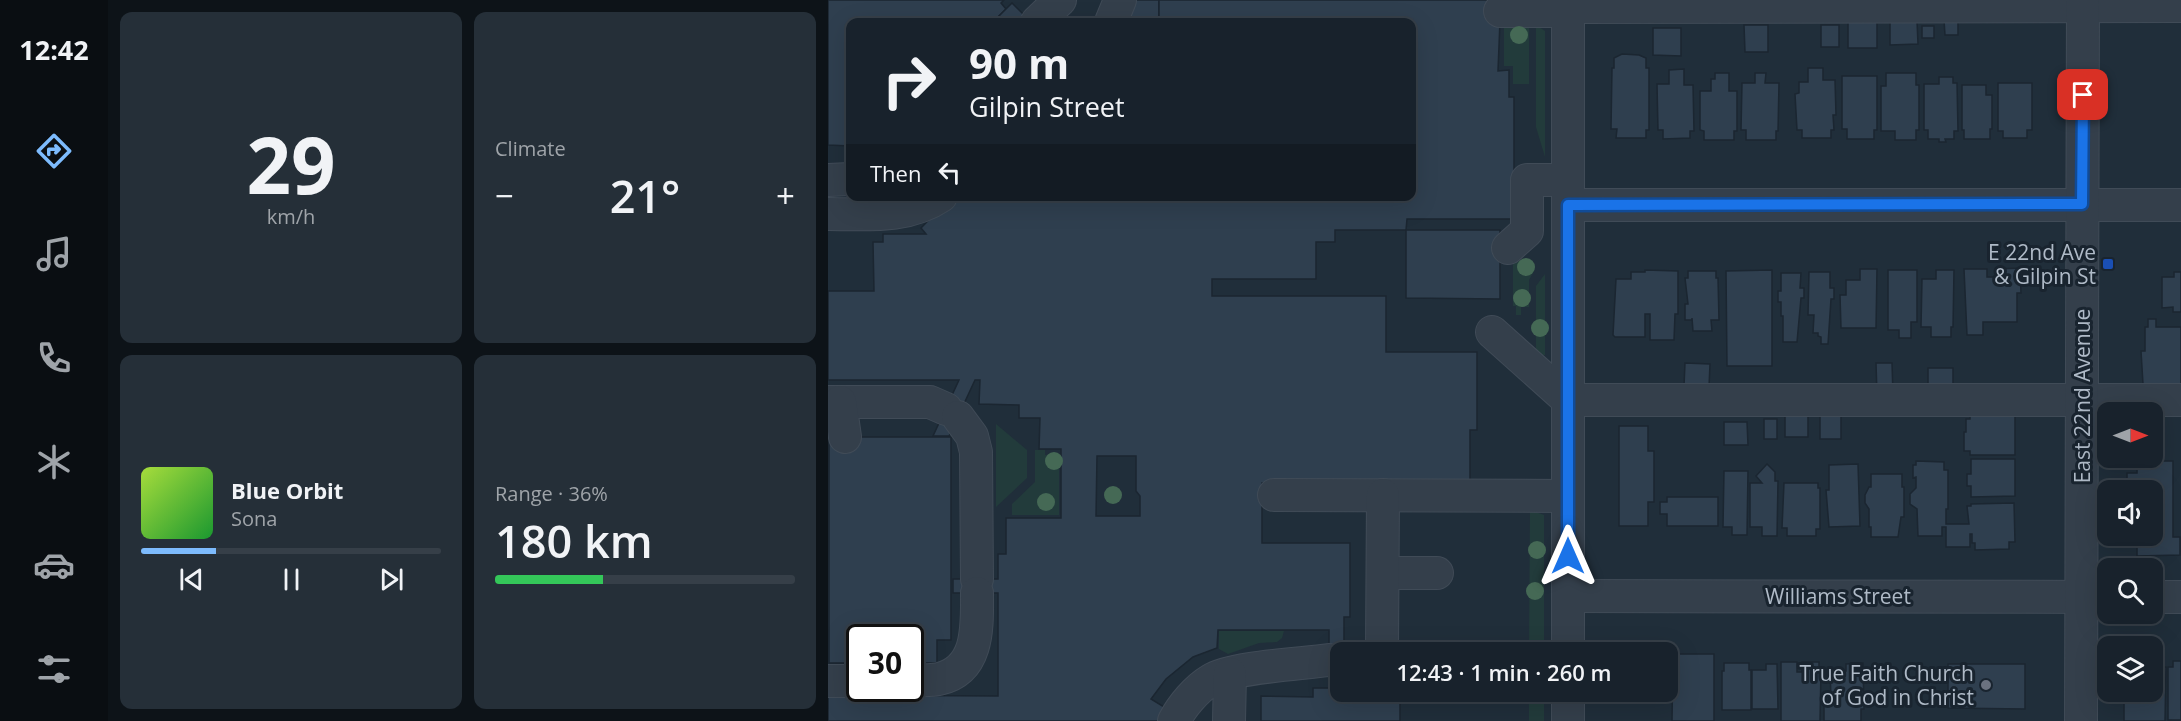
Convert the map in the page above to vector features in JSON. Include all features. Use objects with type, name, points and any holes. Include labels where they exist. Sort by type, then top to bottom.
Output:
[{"type":"street","points":[[1113,18],[1120,0]]},
{"type":"street","points":[[1500,11],[1568,6],[2083,2],[2181,6]]},
{"type":"street","name":"East 22nd Avenue","points":[[2081,721],[2094,597],[2082,400],[2083,2]]},
{"type":"street","points":[[1568,6],[1568,642]]},
{"type":"street","points":[[828,180],[846,179]]},
{"type":"street","points":[[1508,248],[1527,231],[1527,180],[1568,193],[2181,205]]},
{"type":"street","points":[[828,214],[896,214],[915,210],[932,201]]},
{"type":"street","points":[[1492,332],[1568,400],[2181,400]]},
{"type":"street","points":[[850,437],[840,402],[930,402],[952,413],[972,436],[976,452],[975,641],[970,656],[958,669],[942,679],[924,680]]},
{"type":"street","points":[[1274,495],[1568,496]]},
{"type":"street","points":[[1382,642],[1383,495]]},
{"type":"street","points":[[1383,573],[1437,573]]},
{"type":"street","name":"Williams Street","points":[[1568,596],[2094,597]]},
{"type":"street","points":[[2163,597],[2181,597]]},
{"type":"street","points":[[1174,721],[1196,693],[1212,679],[1230,674],[1329,660]]},
{"type":"street","points":[[1229,721],[1230,674]]},
{"type":"street","points":[[828,681],[846,681]]},
{"type":"street","points":[[1568,702],[1568,721]]},
{"type":"green space","points":[[1536,25],[1545,31],[1545,157],[1536,127]]},
{"type":"green space","points":[[1504,26],[1529,26],[1529,84],[1513,84],[1513,66],[1504,66]]},
{"type":"green space","points":[[1513,261],[1525,261],[1534,271],[1529,280],[1529,307],[1521,307],[1521,315],[1516,315],[1516,306],[1513,306]]},
{"type":"green space","points":[[1545,274],[1545,355],[1536,355],[1536,286]]},
{"type":"green space","points":[[996,424],[1027,450],[1027,478],[996,507]]},
{"type":"green space","points":[[1035,450],[1045,450],[1045,455],[1059,455],[1059,515],[1012,515],[1012,504],[1035,482]]},
{"type":"green space","points":[[1530,510],[1544,515],[1544,642],[1529,642]]},
{"type":"green space","points":[[1219,631],[1284,631],[1282,638],[1277,642],[1259,643],[1228,654],[1219,649]]},
{"type":"green space","points":[[1529,702],[1544,702],[1544,721],[1529,721]]},
{"type":"building","points":[[828,0],[1004,0],[1001,3],[1006,9],[997,18],[846,18],[846,146],[828,145]]},
{"type":"building","points":[[1124,0],[1159,0],[1159,18],[1124,18]]},
{"type":"building","points":[[1159,0],[1498,0],[1500,21],[1498,71],[1509,70],[1509,97],[1514,97],[1514,219],[1407,219],[1406,230],[1335,230],[1335,242],[1316,242],[1316,279],[1212,279],[1212,296],[1386,296],[1386,352],[1477,352],[1477,430],[1470,430],[1470,483],[1262,483],[1262,543],[1350,543],[1350,617],[1344,617],[1344,642],[1330,642],[1330,702],[1400,702],[1400,721],[1261,721],[1261,696],[1313,697],[1313,688],[1329,688],[1329,630],[1218,630],[1217,648],[1193,657],[1166,679],[1151,699],[1174,713],[1170,721],[828,721],[828,695],[846,695],[846,702],[924,702],[924,696],[998,696],[998,593],[953,593],[953,579],[998,579],[998,554],[1006,554],[1006,518],[1061,518],[1061,449],[1039,449],[1040,418],[1019,418],[1019,405],[979,404],[980,380],[975,380],[949,436],[933,436],[959,380],[828,380],[828,291],[874,291],[873,242],[883,242],[883,234],[926,234],[921,228],[947,201],[1416,201],[1416,18],[1159,18]],"holes":[[[1097,456],[1136,456],[1136,491],[1140,496],[1140,516],[1096,516]]]},
{"type":"building","points":[[1012,3],[1027,18],[997,18]]},
{"type":"building","points":[[1944,20],[1958,20],[1958,35],[1945,35]]},
{"type":"building","points":[[1890,21],[1917,21],[1918,44],[1890,45]]},
{"type":"building","points":[[1848,22],[1877,22],[1877,48],[1848,48]]},
{"type":"building","points":[[1744,25],[1768,25],[1768,52],[1745,52]]},
{"type":"building","points":[[1821,25],[1839,25],[1839,47],[1821,47]]},
{"type":"building","points":[[1922,26],[1934,26],[1934,38],[1922,38]]},
{"type":"building","points":[[1653,28],[1681,28],[1681,56],[1653,55]]},
{"type":"building","points":[[1622,54],[1639,55],[1646,58],[1646,68],[1649,68],[1649,130],[1646,130],[1646,138],[1616,138],[1617,129],[1611,129],[1612,68],[1614,68],[1614,58]]},
{"type":"building","points":[[1808,68],[1823,68],[1823,80],[1835,80],[1836,115],[1833,115],[1834,130],[1831,130],[1831,138],[1802,138],[1802,130],[1797,130],[1795,94],[1799,93],[1799,82],[1808,82]]},
{"type":"building","points":[[1684,69],[1684,85],[1693,85],[1694,131],[1690,131],[1690,138],[1663,139],[1663,130],[1658,130],[1657,84],[1669,84],[1669,70]]},
{"type":"building","points":[[1715,73],[1729,73],[1729,91],[1737,91],[1737,131],[1734,131],[1734,140],[1704,140],[1704,131],[1700,130],[1700,91],[1711,91],[1711,79],[1715,79]]},
{"type":"building","points":[[1755,73],[1766,73],[1765,83],[1779,83],[1776,140],[1746,140],[1746,130],[1741,130],[1742,83],[1755,83]]},
{"type":"building","points":[[1886,73],[1916,73],[1916,85],[1919,85],[1919,130],[1916,130],[1916,140],[1895,140],[1895,131],[1881,131],[1881,86],[1886,86]]},
{"type":"building","points":[[1842,76],[1877,76],[1877,130],[1874,130],[1874,139],[1847,139],[1847,129],[1842,129]]},
{"type":"building","points":[[1939,77],[1953,77],[1953,83],[1957,83],[1958,131],[1954,131],[1954,139],[1945,139],[1946,142],[1939,142],[1939,139],[1928,139],[1928,130],[1924,130],[1924,84],[1939,84]]},
{"type":"building","points":[[1998,83],[2032,83],[2032,130],[2027,130],[2027,138],[2003,138],[2003,131],[1998,131]]},
{"type":"building","points":[[1962,85],[1986,85],[1986,95],[1992,95],[1990,139],[1964,139]]},
{"type":"building","points":[[1406,230],[1500,230],[1500,299],[1406,298]]},
{"type":"building","points":[[2020,268],[2021,293],[2017,293],[2017,322],[1983,322],[1983,335],[1967,335],[1964,269],[1987,269],[1987,277],[1997,277],[1997,269]]},
{"type":"building","points":[[1860,269],[1877,269],[1876,328],[1841,328],[1840,295],[1846,295],[1846,280],[1860,280]]},
{"type":"building","points":[[1645,270],[1678,271],[1678,314],[1675,314],[1674,340],[1650,340],[1650,314],[1645,314],[1645,337],[1615,337],[1613,335],[1616,279],[1631,279],[1631,272],[1645,272]]},
{"type":"building","points":[[1772,270],[1772,366],[1727,366],[1726,271]]},
{"type":"building","points":[[1888,270],[1917,270],[1917,322],[1911,322],[1911,338],[1899,338],[1899,330],[1888,330]]},
{"type":"building","points":[[1936,270],[1954,270],[1951,337],[1931,337],[1931,327],[1921,327],[1922,279],[1936,279]]},
{"type":"building","points":[[1688,271],[1716,271],[1719,320],[1711,320],[1712,331],[1693,331],[1692,318],[1692,320],[1685,320],[1685,304],[1688,304],[1685,278],[1688,278]]},
{"type":"building","points":[[1809,272],[1830,272],[1830,288],[1834,288],[1834,299],[1831,299],[1828,344],[1821,344],[1821,337],[1818,333],[1813,333],[1814,315],[1808,315]]},
{"type":"building","points":[[2174,272],[2181,272],[2181,312],[2173,312],[2173,307],[2162,308],[2162,277],[2174,277]]},
{"type":"building","points":[[1781,273],[1801,273],[1800,288],[1804,288],[1804,298],[1801,298],[1797,342],[1783,342],[1783,316],[1781,316],[1781,302],[1778,302],[1778,291],[1781,291]]},
{"type":"building","points":[[2148,319],[2156,319],[2156,327],[2181,327],[2181,395],[2138,390],[2138,384],[2143,384],[2141,351],[2145,351],[2145,327],[2148,327]]},
{"type":"building","points":[[1685,363],[1710,364],[1709,387],[1684,386]]},
{"type":"building","points":[[1876,363],[1892,363],[1893,395],[1877,395]]},
{"type":"building","points":[[1928,368],[1953,368],[1953,390],[1928,390]]},
{"type":"building","points":[[1820,411],[1841,411],[1841,439],[1820,439]]},
{"type":"building","points":[[1785,413],[1808,414],[1808,437],[1785,437]]},
{"type":"building","points":[[1970,413],[2015,413],[2015,455],[1970,455],[1970,451],[1964,451],[1966,419],[1970,419]]},
{"type":"building","points":[[1764,419],[1777,419],[1777,439],[1764,439]]},
{"type":"building","points":[[1724,422],[1747,422],[1748,445],[1724,445]]},
{"type":"building","points":[[1619,426],[1648,426],[1648,451],[1654,451],[1654,502],[1648,502],[1648,526],[1619,526]]},
{"type":"building","points":[[829,437],[951,437],[951,640],[937,640],[937,663],[924,663],[924,624],[846,624],[846,663],[829,663]]},
{"type":"building","points":[[1971,459],[2015,459],[2015,496],[1971,497],[1971,486],[1967,486],[1967,474],[1971,474]]},
{"type":"building","points":[[1916,461],[1944,462],[1944,470],[1948,470],[1946,524],[1969,524],[1967,506],[1971,504],[2014,503],[2015,542],[2009,542],[2009,549],[1975,550],[1972,534],[1970,534],[1970,547],[1946,547],[1946,527],[1942,527],[1942,536],[1918,536],[1917,509],[1910,504],[1910,494],[1916,488],[1913,465],[1916,465]]},
{"type":"building","points":[[2163,461],[2173,461],[2173,537],[2180,537],[2180,555],[2137,556],[2137,546],[2163,546],[2163,480],[2127,480],[2127,473],[2137,473],[2137,468],[2163,468]]},
{"type":"building","points":[[1767,464],[1775,472],[1775,481],[1778,481],[1777,536],[1762,536],[1762,527],[1750,527],[1750,483],[1762,483],[1756,476]]},
{"type":"building","points":[[1858,464],[1860,526],[1829,527],[1826,490],[1829,490],[1829,465]]},
{"type":"building","points":[[1724,471],[1748,471],[1747,535],[1732,535],[1732,527],[1723,527]]},
{"type":"building","points":[[1871,474],[1902,474],[1904,517],[1901,517],[1898,537],[1871,537],[1869,509],[1865,503],[1865,495],[1871,487]]},
{"type":"building","points":[[1784,483],[1818,483],[1820,529],[1816,529],[1816,536],[1787,536],[1787,528],[1782,528]]},
{"type":"building","points":[[1667,497],[1718,497],[1718,526],[1667,526],[1667,514],[1660,514],[1660,502],[1667,502]]},
{"type":"building","points":[[1678,654],[1714,654],[1714,721],[1672,721],[1672,702],[1678,702]]},
{"type":"building","points":[[2164,659],[2164,667],[2166,667],[2165,721],[2124,721],[2124,703],[2163,702]]},
{"type":"building","points":[[2173,661],[2181,661],[2181,720],[2168,720],[2168,667],[2173,667]]},
{"type":"building","points":[[1781,662],[1797,662],[1797,672],[1802,672],[1802,662],[1819,662],[1819,670],[1821,670],[1820,721],[1781,721]]},
{"type":"building","points":[[1724,663],[1749,663],[1751,710],[1722,710]]},
{"type":"building","points":[[1863,663],[1864,709],[1861,709],[1861,721],[1824,721],[1824,706],[1829,706],[1829,698],[1831,698],[1830,671],[1846,671],[1846,664]]},
{"type":"building","points":[[1766,664],[1777,664],[1778,709],[1752,709],[1752,670],[1766,670]]},
{"type":"building","points":[[1948,664],[2025,664],[2025,709],[1948,708]]},
{"type":"place","name":"E 22nd Ave & Gilpin St","points":[[2108,264]]},
{"type":"place","name":"True Faith Church of God in Christ","points":[[1986,685]]},
{"type":"route","points":[[1568,556],[1568,205],[2082,204],[2083,95]]}]
